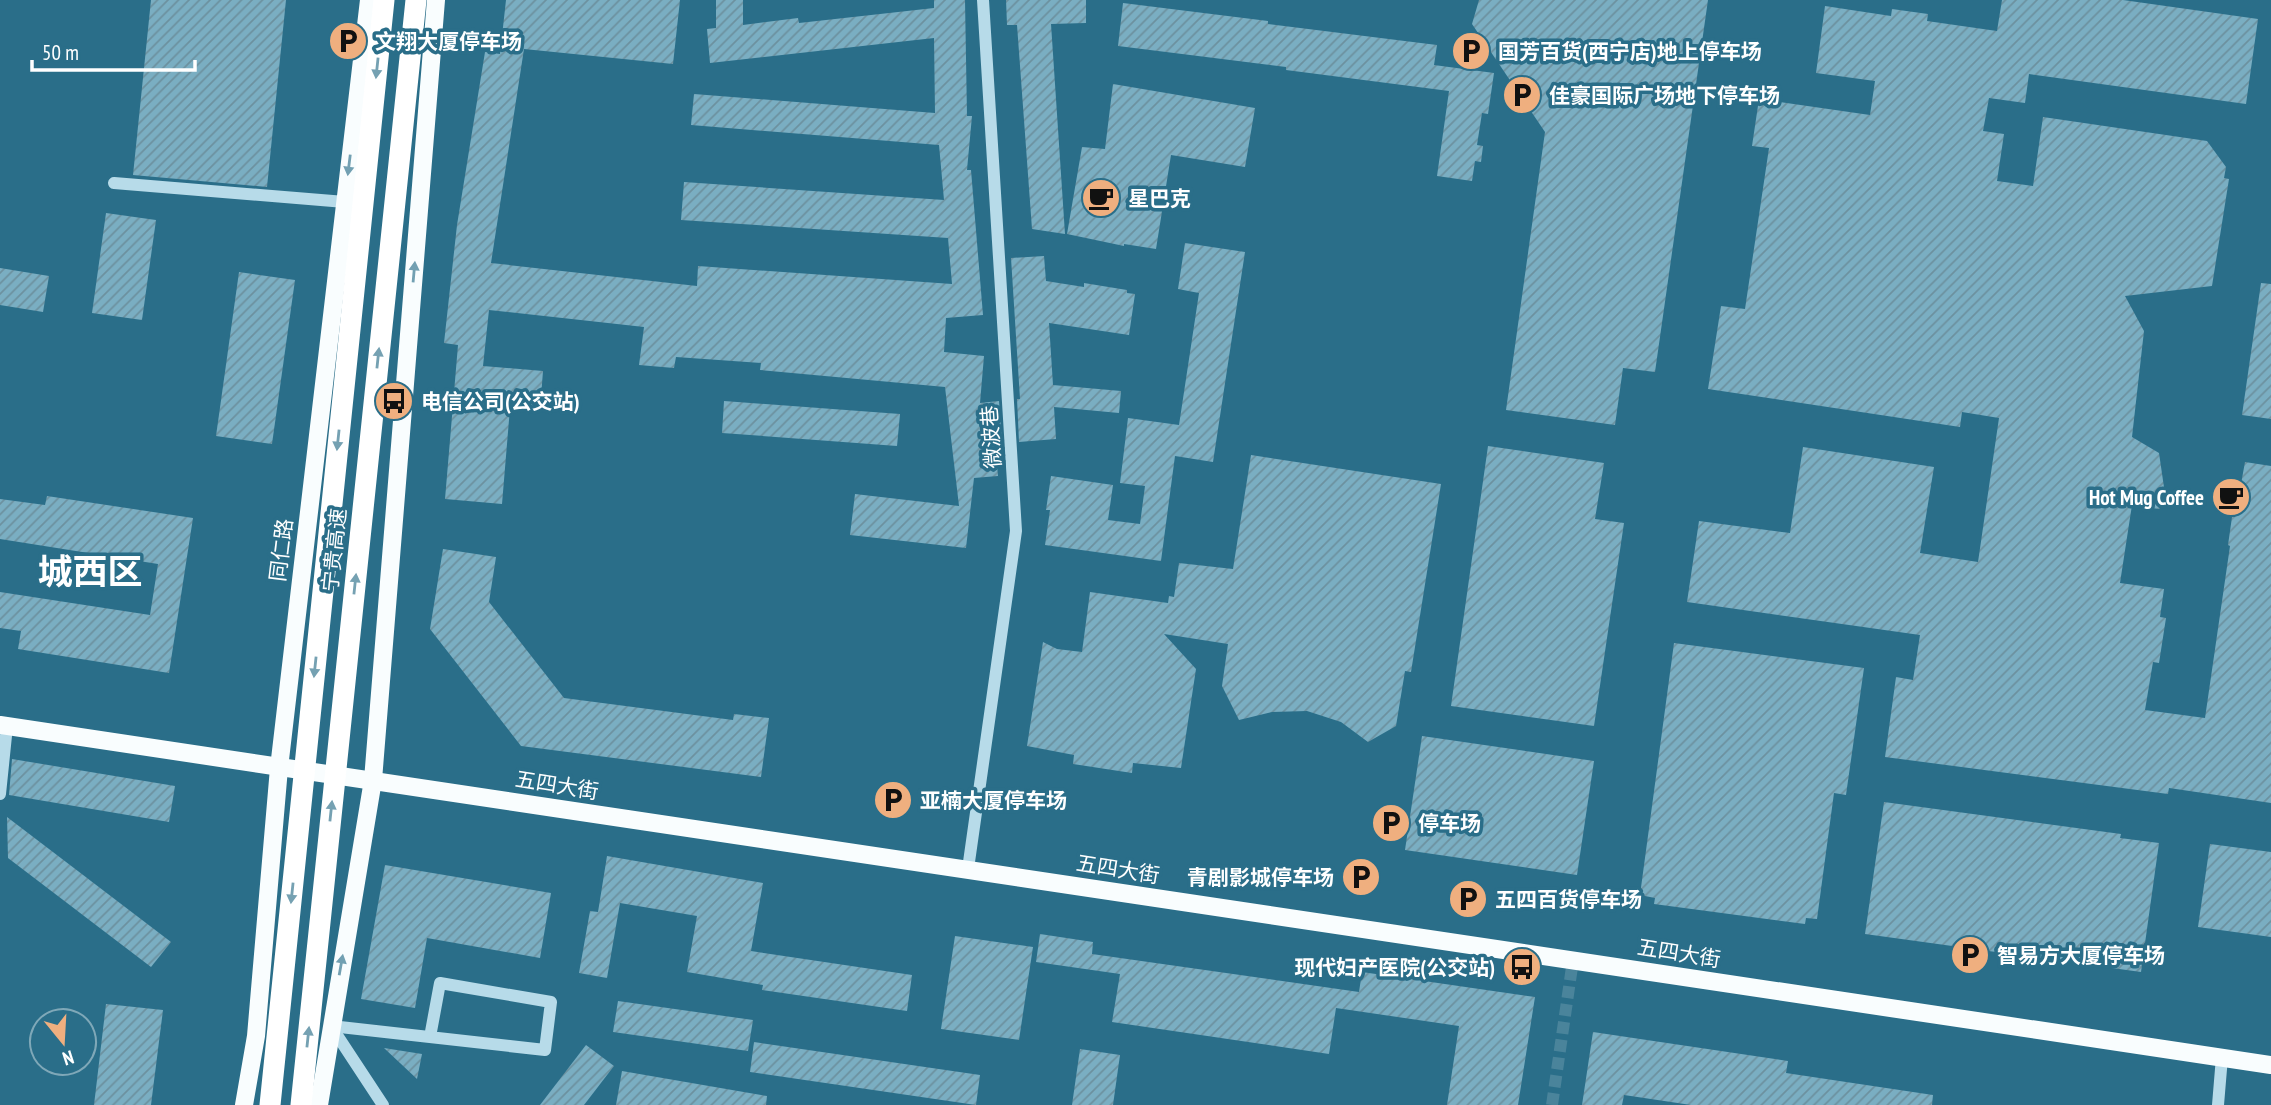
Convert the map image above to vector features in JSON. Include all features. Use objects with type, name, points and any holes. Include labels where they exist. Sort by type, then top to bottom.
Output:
[{"type":"highway","name":"宁贵高速","points":[[270,1105],[384,0]]},
{"type":"highway","name":"宁贵高速","points":[[301,1105],[416,0]]},
{"type":"main road","name":"同仁路","points":[[244,1105],[256,1036],[279,768],[369,0]]},
{"type":"main road","points":[[319,1105],[373,780],[436,0]]},
{"type":"main road","name":"五四大街","points":[[4,726],[2271,1065]]},
{"type":"street","name":"微波巷","points":[[968,869],[1016,531],[983,0]]},
{"type":"street","points":[[114,183],[345,201]]},
{"type":"street","points":[[0,794],[4,726]]},
{"type":"street","points":[[331,1026],[545,1050],[551,1002],[440,983],[430,1037]]},
{"type":"street","points":[[331,1026],[383,1105]]},
{"type":"street","points":[[2218,1105],[2222,1057]]},
{"type":"building","points":[[151,0],[286,0],[267,187],[133,175]]},
{"type":"building","points":[[506,0],[680,0],[673,64],[524,49],[491,263],[697,286],[698,266],[952,284],[948,238],[681,220],[684,182],[944,200],[939,145],[691,125],[694,94],[935,113],[934,38],[710,63],[707,29],[716,28],[716,0],[743,0],[743,25],[798,18],[799,23],[934,8],[934,0],[965,0],[967,116],[972,116],[967,170],[971,170],[983,315],[946,318],[944,352],[984,356],[980,403],[999,401],[1002,443],[995,444],[998,476],[974,478],[966,548],[850,535],[855,494],[959,506],[945,387],[760,370],[761,363],[676,357],[674,368],[639,365],[644,327],[489,310],[483,366],[543,371],[540,410],[510,408],[502,504],[445,499],[458,345],[444,343],[457,225],[485,52],[500,54]]},
{"type":"building","points":[[1006,0],[1086,0],[1086,23],[1051,24],[1065,234],[1032,229],[1017,25],[1007,25]]},
{"type":"building","points":[[1479,0],[1708,0],[1655,372],[1623,368],[1615,425],[1506,410],[1545,132],[1472,24]]},
{"type":"building","points":[[2002,0],[2123,0],[2258,19],[2246,104],[2029,74],[2025,103],[1989,98],[1983,131],[2004,134],[1997,181],[2033,186],[2043,117],[2207,141],[2226,167],[2224,178],[2229,179],[2212,286],[2125,296],[2144,331],[2132,437],[2159,453],[2166,501],[2159,509],[2132,505],[2120,583],[2164,589],[2160,617],[2166,618],[2159,663],[2153,662],[2145,710],[2205,718],[2232,517],[2235,517],[2245,462],[2271,466],[2271,803],[2169,788],[2168,794],[1885,757],[1896,677],[1913,680],[1920,635],[1687,602],[1699,521],[1790,533],[1803,447],[1934,467],[1920,553],[1978,562],[1999,418],[1962,412],[1960,427],[1708,389],[1721,306],[1745,309],[1769,148],[1752,146],[1759,99],[1870,115],[1875,81],[1816,73],[1825,6],[1891,16],[1892,9],[1928,14],[1927,21],[1997,31]]},
{"type":"building","points":[[1123,3],[1437,45],[1434,65],[1494,73],[1488,114],[1482,113],[1477,145],[1483,146],[1481,162],[1475,161],[1472,181],[1437,176],[1449,91],[1118,46]]},
{"type":"building","points":[[1113,84],[1255,108],[1245,167],[1171,155],[1156,249],[1124,246],[1067,234],[1082,147],[1105,149]]},
{"type":"building","points":[[106,213],[156,220],[142,320],[92,313]]},
{"type":"building","points":[[1185,243],[1245,252],[1213,462],[1175,456],[1161,561],[1045,545],[1051,476],[1113,485],[1108,520],[1140,524],[1145,486],[1120,483],[1128,418],[1179,425],[1199,293],[1178,289]]},
{"type":"building","points":[[1044,256],[1046,281],[1084,287],[1084,283],[1127,290],[1127,293],[1135,294],[1129,335],[1049,323],[1053,385],[1121,391],[1119,413],[1054,407],[1056,439],[1019,442],[1017,399],[1020,399],[1011,258]]},
{"type":"building","points":[[0,268],[49,276],[43,312],[0,305]]},
{"type":"building","points":[[239,272],[295,280],[272,444],[216,436]]},
{"type":"building","points":[[2261,283],[2271,284],[2271,419],[2242,415]]},
{"type":"building","points":[[724,401],[900,414],[897,446],[722,433]]},
{"type":"building","points":[[1488,446],[1604,463],[1595,519],[1624,523],[1594,726],[1451,706]]},
{"type":"building","points":[[1251,455],[1441,484],[1411,672],[1405,671],[1396,726],[1368,742],[1341,722],[1307,711],[1272,712],[1239,720],[1222,686],[1228,644],[1164,634],[1196,669],[1181,768],[1133,763],[1132,773],[1073,764],[1074,755],[1027,746],[1043,642],[1057,649],[1082,652],[1090,592],[1168,603],[1169,596],[1174,597],[1179,563],[1233,569]]},
{"type":"building","points":[[47,496],[193,518],[169,673],[18,649],[21,631],[0,628],[0,592],[150,615],[158,564],[0,539],[0,499],[45,505]]},
{"type":"building","points":[[443,549],[496,557],[489,602],[564,698],[733,720],[734,714],[769,718],[761,777],[521,746],[430,629]]},
{"type":"building","points":[[1674,643],[1864,668],[1846,795],[1834,793],[1817,919],[1806,918],[1805,924],[1654,904],[1655,898],[1640,895]]},
{"type":"building","points":[[1422,736],[1594,761],[1577,875],[1405,850]]},
{"type":"building","points":[[12,759],[175,786],[169,822],[9,795]]},
{"type":"building","points":[[1884,802],[2121,834],[2120,838],[2159,843],[2141,972],[1865,934]]},
{"type":"building","points":[[7,817],[171,942],[151,967],[8,858]]},
{"type":"building","points":[[2210,844],[2271,852],[2271,937],[2198,927]]},
{"type":"building","points":[[607,856],[763,883],[751,951],[912,975],[907,1011],[762,990],[763,985],[687,972],[697,916],[620,903],[607,978],[579,973],[590,911],[598,912]]},
{"type":"building","points":[[385,865],[551,893],[540,958],[427,938],[415,1008],[361,999]]},
{"type":"building","points":[[1040,934],[1093,942],[1092,954],[1359,992],[1362,972],[1535,997],[1518,1105],[1447,1105],[1459,1026],[1336,1008],[1329,1054],[1112,1022],[1120,974],[1036,962]]},
{"type":"building","points":[[955,936],[1033,947],[1019,1040],[941,1029]]},
{"type":"building","points":[[618,1001],[753,1020],[748,1051],[613,1032]]},
{"type":"building","points":[[106,1004],[163,1010],[151,1105],[94,1105]]},
{"type":"building","points":[[1593,1032],[1788,1061],[1786,1073],[1933,1095],[1932,1105],[1691,1105],[1624,1095],[1622,1105],[1582,1105]]},
{"type":"building","points":[[754,1042],[980,1075],[976,1105],[750,1072]]},
{"type":"building","points":[[586,1045],[614,1066],[584,1105],[540,1105]]},
{"type":"building","points":[[384,1048],[422,1054],[417,1079]]},
{"type":"building","points":[[1080,1049],[1120,1055],[1113,1105],[1072,1105]]},
{"type":"building","points":[[622,1071],[767,1096],[766,1105],[616,1105]]},
{"type":"tunnel","points":[[1552,1105],[1573,960]]},
{"type":"place","name":"文翔大厦停车场","points":[[348,41]]},
{"type":"place","name":"国芳百货(西宁店)地上停车场","points":[[1471,51]]},
{"type":"place","name":"佳豪国际广场地下停车场","points":[[1522,95]]},
{"type":"place","name":"星巴克","points":[[1101,198]]},
{"type":"place","name":"电信公司(公交站)","points":[[394,401]]},
{"type":"place","name":"Hot Mug Coffee","points":[[2231,497]]},
{"type":"place","name":"亚楠大厦停车场","points":[[893,800]]},
{"type":"place","name":"停车场","points":[[1391,823]]},
{"type":"place","name":"青剧影城停车场","points":[[1361,877]]},
{"type":"place","name":"五四百货停车场","points":[[1468,899]]},
{"type":"place","name":"智易方大厦停车场","points":[[1970,955]]},
{"type":"place","name":"现代妇产医院(公交站)","points":[[1522,967]]},
{"type":"district","name":"城西区","points":[[90,571]]}]
